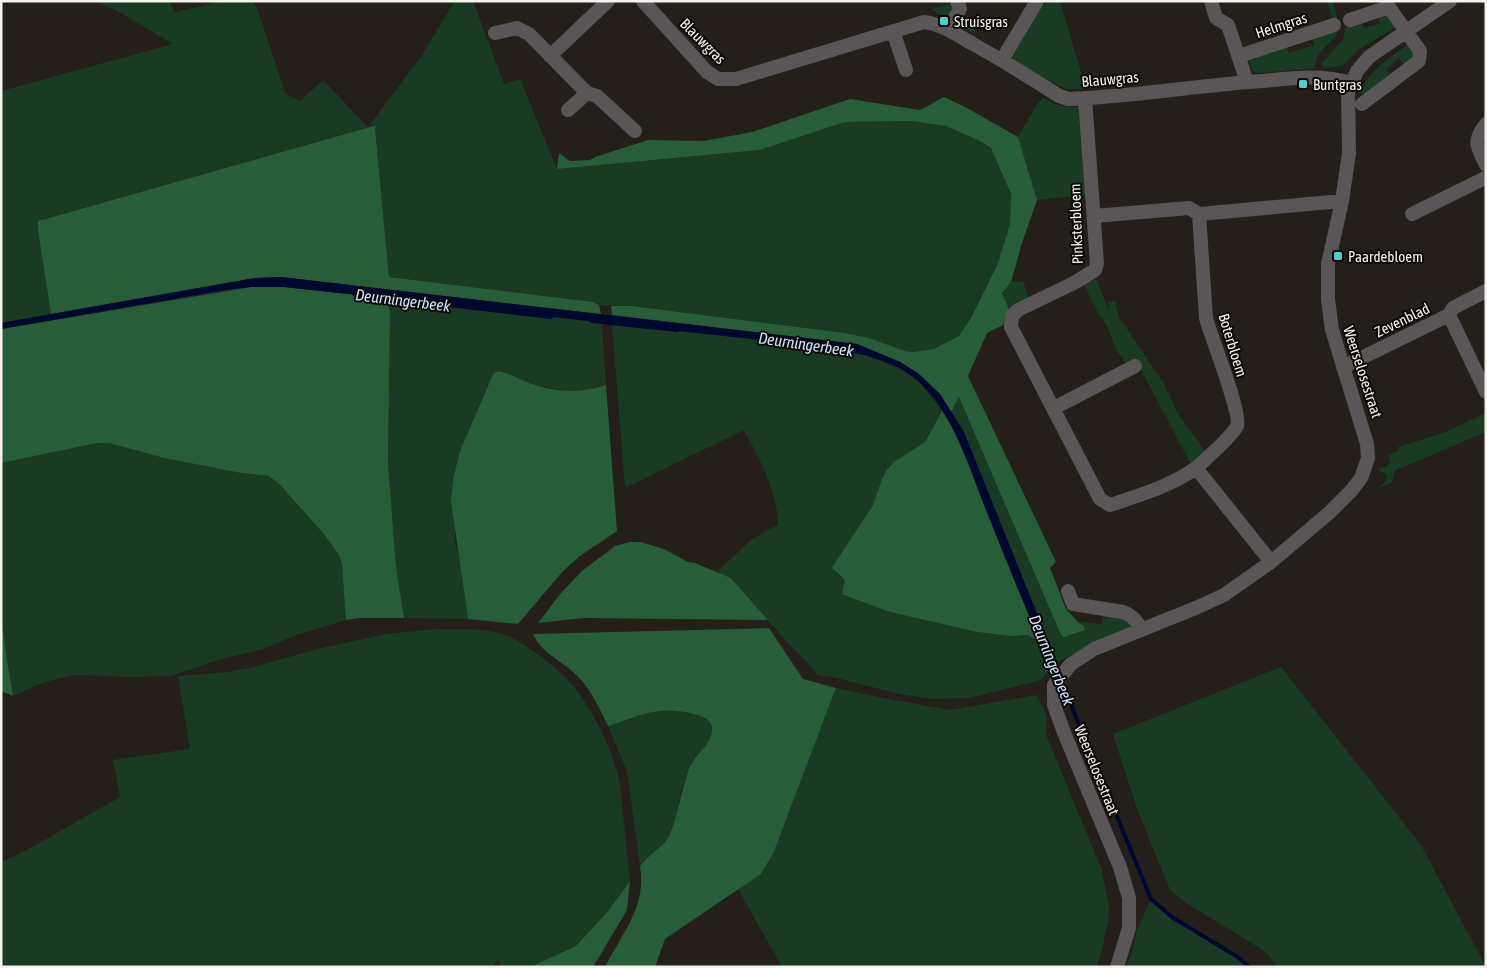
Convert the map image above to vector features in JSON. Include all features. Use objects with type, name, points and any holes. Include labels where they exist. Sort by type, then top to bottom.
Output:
[{"type":"street","points":[[550,56],[608,1]]},
{"type":"street","name":"Blauwgras","points":[[643,1],[707,72],[718,79],[736,79],[924,22],[936,24],[948,30],[1002,60],[1059,96],[1068,99],[1319,77],[1351,83]]},
{"type":"street","points":[[948,30],[960,9],[957,1]]},
{"type":"street","points":[[1002,60],[1037,1]]},
{"type":"street","points":[[1211,1],[1216,18],[1228,25],[1247,82]]},
{"type":"street","name":"Weerselosestraat","points":[[1118,967],[1130,928],[1129,898],[1120,867],[1054,705],[1054,685],[1080,657],[1094,649],[1224,595],[1271,562],[1341,502],[1360,478],[1368,458],[1367,444],[1332,330],[1327,278],[1349,153],[1348,98],[1351,83],[1362,64],[1450,1]]},
{"type":"street","points":[[1350,20],[1389,7],[1420,51],[1419,61],[1362,104]]},
{"type":"street","name":"Helmgras","points":[[1239,56],[1334,25]]},
{"type":"street","points":[[494,33],[517,28],[529,34],[587,93],[597,96],[635,131]]},
{"type":"street","points":[[894,31],[906,70]]},
{"type":"street","points":[[568,110],[587,93]]},
{"type":"street","name":"Pinksterbloem","points":[[1085,98],[1098,263],[1095,270],[1074,283],[1018,310],[1012,316],[1012,327],[1100,499],[1105,503],[1110,505],[1154,490],[1183,477],[1196,468]]},
{"type":"street","points":[[1412,214],[1485,174],[1476,141],[1478,134],[1486,124]]},
{"type":"street","points":[[1094,216],[1190,208],[1198,214],[1342,200]]},
{"type":"street","name":"Boterbloem","points":[[1196,468],[1212,454],[1237,426],[1238,419],[1206,318],[1198,214]]},
{"type":"street","name":"Zevenblad","points":[[1343,367],[1449,315],[1453,308],[1486,291]]},
{"type":"street","name":"Zevenblad","points":[[1449,315],[1486,392]]},
{"type":"street","points":[[1054,408],[1135,366]]},
{"type":"street","points":[[1196,468],[1271,562]]},
{"type":"street","points":[[1068,591],[1073,604],[1123,612],[1137,621],[1141,630]]},
{"type":"green space","points":[[96,1],[169,1],[175,12],[224,1],[252,1],[256,6],[285,93],[300,101],[323,80],[368,127],[420,58],[455,1],[473,1],[504,84],[520,79],[557,169],[760,150],[845,122],[911,121],[946,126],[991,148],[1011,194],[1010,224],[998,263],[971,318],[959,337],[934,349],[913,352],[869,338],[845,333],[632,306],[599,305],[593,302],[389,277],[376,125],[44,219],[38,231],[51,314],[1,323],[1,91],[173,44],[114,9]]},
{"type":"green space","points":[[1060,1],[1086,89],[1065,89],[1013,61],[1013,57],[1039,6]]},
{"type":"green space","points":[[1327,1],[1333,1],[1338,21],[1333,20]]},
{"type":"green space","points":[[952,3],[954,9],[948,19],[931,9]]},
{"type":"green space","points":[[1384,11],[1399,25],[1358,50],[1344,64],[1337,67],[1322,68],[1321,64],[1342,41],[1348,23],[1360,18],[1364,28],[1380,23],[1377,13]]},
{"type":"green space","points":[[972,20],[976,35],[959,26]]},
{"type":"green space","points":[[1339,29],[1321,51],[1315,68],[1258,73],[1252,70],[1247,56],[1285,44],[1289,53],[1314,45],[1311,35]]},
{"type":"green space","points":[[1410,43],[1415,60],[1406,67],[1399,58],[1386,69],[1392,77],[1360,101],[1366,82],[1378,67]]},
{"type":"green space","points":[[944,97],[1018,137],[1037,200],[1011,282],[1002,293],[1009,309],[1003,325],[987,333],[968,376],[1056,562],[1050,568],[1066,609],[1085,629],[1064,637],[1061,635],[959,397],[951,412],[940,394],[900,362],[857,344],[612,315],[611,306],[632,306],[845,333],[869,338],[905,351],[913,352],[934,349],[959,336],[971,318],[998,263],[1010,224],[1011,194],[991,148],[946,126],[911,121],[845,122],[760,150],[557,169],[559,153],[570,161],[590,160],[648,140],[704,141],[752,132],[850,99],[920,110]]},
{"type":"green space","points":[[1044,98],[1061,106],[1079,107],[1087,195],[1037,200],[1018,137],[1039,101]]},
{"type":"green space","points":[[377,125],[375,128],[389,277],[593,302],[599,305],[601,314],[281,277],[255,278],[51,314],[38,221]]},
{"type":"green space","points":[[1096,279],[1110,313],[1108,302],[1115,301],[1119,317],[1164,384],[1178,414],[1205,451],[1193,468],[1140,368],[1128,366],[1117,351],[1106,324],[1084,285]]},
{"type":"green space","points":[[1023,281],[1029,299],[1009,309],[1002,293],[1011,282]]},
{"type":"green space","points":[[251,287],[284,287],[388,298],[390,313],[388,462],[396,567],[404,618],[359,618],[346,620],[342,565],[339,555],[324,534],[280,485],[269,476],[241,473],[164,458],[109,443],[97,443],[1,463],[1,329]]},
{"type":"green space","points":[[388,298],[602,323],[606,385],[593,390],[570,391],[533,384],[503,371],[493,374],[488,385],[460,451],[455,540],[468,619],[404,618],[396,567],[388,462],[390,313]]},
{"type":"green space","points":[[612,324],[815,346],[866,355],[902,370],[919,382],[942,411],[925,442],[894,462],[882,479],[873,505],[832,568],[844,580],[890,612],[977,632],[1010,636],[1028,635],[1040,642],[1051,667],[1041,680],[969,698],[933,699],[899,694],[837,678],[817,675],[731,578],[717,572],[752,539],[778,525],[775,499],[771,487],[762,464],[744,430],[625,488]]},
{"type":"green space","points":[[498,371],[556,390],[587,390],[606,385],[617,531],[580,556],[563,571],[518,624],[468,619],[451,501],[453,480],[460,451],[493,374]]},
{"type":"green space","points":[[959,397],[1061,635],[1069,636],[1083,631],[1081,622],[1102,624],[1103,614],[1120,616],[1129,622],[1129,628],[1057,662],[964,432],[951,412]]},
{"type":"green space","points":[[942,411],[953,429],[966,458],[1040,642],[1028,635],[1010,636],[977,632],[890,612],[842,594],[845,580],[832,568],[833,566],[873,505],[886,471],[894,462],[925,442]]},
{"type":"green space","points":[[1486,413],[1486,432],[1394,471],[1392,482],[1379,488],[1386,481],[1387,475],[1377,469],[1385,467],[1390,463],[1388,455],[1399,450],[1398,447],[1443,433]]},
{"type":"green space","points":[[97,443],[109,443],[164,458],[241,473],[269,476],[280,485],[325,534],[339,555],[342,565],[346,620],[296,635],[263,649],[221,659],[171,676],[74,675],[45,682],[13,696],[1,610],[1,463]]},
{"type":"green space","points":[[630,542],[641,542],[664,549],[688,562],[695,563],[731,578],[768,620],[583,618],[538,623],[561,593],[582,571],[615,546]]},
{"type":"green space","points":[[1,610],[5,647],[13,696],[1,691]]},
{"type":"green space","points":[[769,628],[803,679],[836,688],[773,854],[761,874],[665,939],[655,967],[605,967],[632,919],[640,894],[640,866],[669,836],[689,769],[709,741],[712,727],[710,722],[703,717],[673,711],[652,712],[608,726],[597,703],[583,682],[571,670],[549,654],[533,634]]},
{"type":"green space","points":[[435,629],[500,633],[515,639],[533,651],[553,666],[574,687],[589,709],[608,745],[620,784],[630,881],[609,910],[576,946],[530,967],[501,967],[498,960],[492,967],[1,967],[1,862],[27,850],[120,797],[113,760],[190,749],[178,676],[228,672],[254,667],[317,649],[386,634]]},
{"type":"green space","points":[[1281,667],[1421,845],[1486,967],[1277,967],[1266,952],[1188,904],[1170,890],[1137,809],[1113,734]]},
{"type":"green space","points":[[836,688],[950,710],[1037,695],[1047,717],[1046,735],[1102,870],[1109,907],[1108,922],[1096,967],[782,967],[738,889],[761,874],[773,854]]},
{"type":"green space","points":[[663,709],[690,713],[704,718],[712,726],[712,731],[708,742],[687,773],[675,818],[667,839],[640,866],[627,771],[608,726]]},
{"type":"green space","points":[[630,881],[627,910],[593,967],[530,967],[576,946],[609,910]]},
{"type":"green space","points":[[1151,899],[1172,917],[1239,958],[1249,967],[1126,967],[1133,949],[1137,930]]},
{"type":"water","points":[[281,277],[857,344],[900,362],[918,373],[940,394],[964,432],[1057,664],[1050,666],[965,455],[946,416],[920,382],[903,370],[871,357],[815,346],[284,287],[251,287],[224,290],[1,329],[1,323],[255,278]]},
{"type":"waterway","name":"Deurningerbeek","points":[[354,294],[551,317]]},
{"type":"waterway","name":"Deurningerbeek","points":[[592,321],[677,330]]},
{"type":"waterway","name":"Deurningerbeek","points":[[1052,660],[1058,675]]},
{"type":"waterway","name":"Deurningerbeek","points":[[1061,681],[1151,899],[1172,917],[1239,958],[1249,967]]},
{"type":"place","name":"Struisgras","points":[[944,21]]},
{"type":"place","name":"Buntgras","points":[[1303,84]]},
{"type":"place","name":"Paardebloem","points":[[1338,256]]}]
